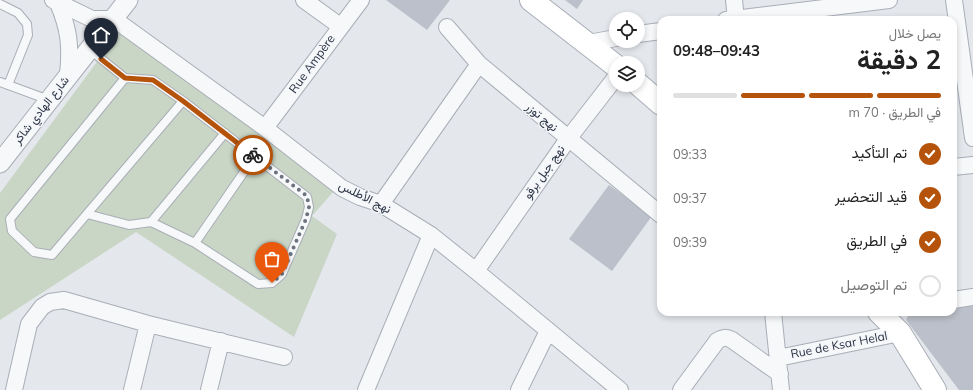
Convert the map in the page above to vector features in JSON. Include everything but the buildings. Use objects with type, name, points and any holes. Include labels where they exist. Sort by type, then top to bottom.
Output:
[{"type":"main road","points":[[531,0],[609,60]]},
{"type":"main road","points":[[645,90],[657,101]]},
{"type":"main road","points":[[883,316],[900,333],[935,390]]},
{"type":"street","name":"شارع الهادي شاكر","points":[[1,160],[128,0]]},
{"type":"street","points":[[304,0],[340,26]]},
{"type":"street","name":"Rue Ampère","points":[[265,128],[361,0]]},
{"type":"street","points":[[733,16],[734,0]]},
{"type":"street","points":[[754,16],[845,3],[889,0]]},
{"type":"street","points":[[954,0],[956,16]]},
{"type":"street","points":[[55,1],[92,19],[114,19]]},
{"type":"street","points":[[55,1],[66,21],[69,38],[70,57],[68,75]]},
{"type":"street","name":"نهج الأطلس","points":[[114,19],[265,128],[342,188],[360,198],[381,204],[431,235],[476,270],[620,390]]},
{"type":"street","points":[[957,22],[973,138]]},
{"type":"street","name":"نهج توزر","points":[[447,27],[479,64],[657,212]]},
{"type":"street","points":[[645,33],[657,32]]},
{"type":"street","points":[[588,43],[609,39]]},
{"type":"street","points":[[381,204],[479,64]]},
{"type":"street","name":"نهج جبل برقو","points":[[476,270],[568,139],[609,86]]},
{"type":"street","points":[[957,167],[973,165]]},
{"type":"street","points":[[366,390],[431,235]]},
{"type":"street","points":[[957,299],[973,297]]},
{"type":"street","points":[[12,389],[29,324],[42,307],[50,302],[64,300],[148,324],[284,357]]},
{"type":"street","points":[[773,316],[780,382]]},
{"type":"street","points":[[132,390],[148,324]]},
{"type":"street","points":[[519,390],[548,330]]},
{"type":"street","name":"Rue de Ksar Helal","points":[[778,358],[900,333]]},
{"type":"street","points":[[681,390],[717,341],[722,338],[732,340],[780,382]]},
{"type":"street","points":[[209,390],[221,341]]},
{"type":"lane","points":[[0,4],[18,13],[27,24],[28,35],[4,84],[49,100]]},
{"type":"lane","points":[[87,214],[129,225],[151,222],[195,244],[258,284],[272,283],[282,274],[306,219],[309,207],[307,196],[183,101],[153,80],[125,78],[89,49]]},
{"type":"lane","points":[[125,78],[10,219],[12,231],[34,252],[52,255],[183,101]]},
{"type":"lane","points":[[151,222],[225,133]]},
{"type":"lane","points":[[195,244],[255,156]]},
{"type":"green space","points":[[119,32],[189,80],[334,191],[312,216],[337,234],[294,337],[136,232],[0,320],[0,193]]},
{"type":"way so far","points":[[253,155],[307,196],[309,207],[306,219],[282,274],[272,283]]},
{"type":"route","points":[[101,59],[125,78],[153,80],[253,155]]}]
